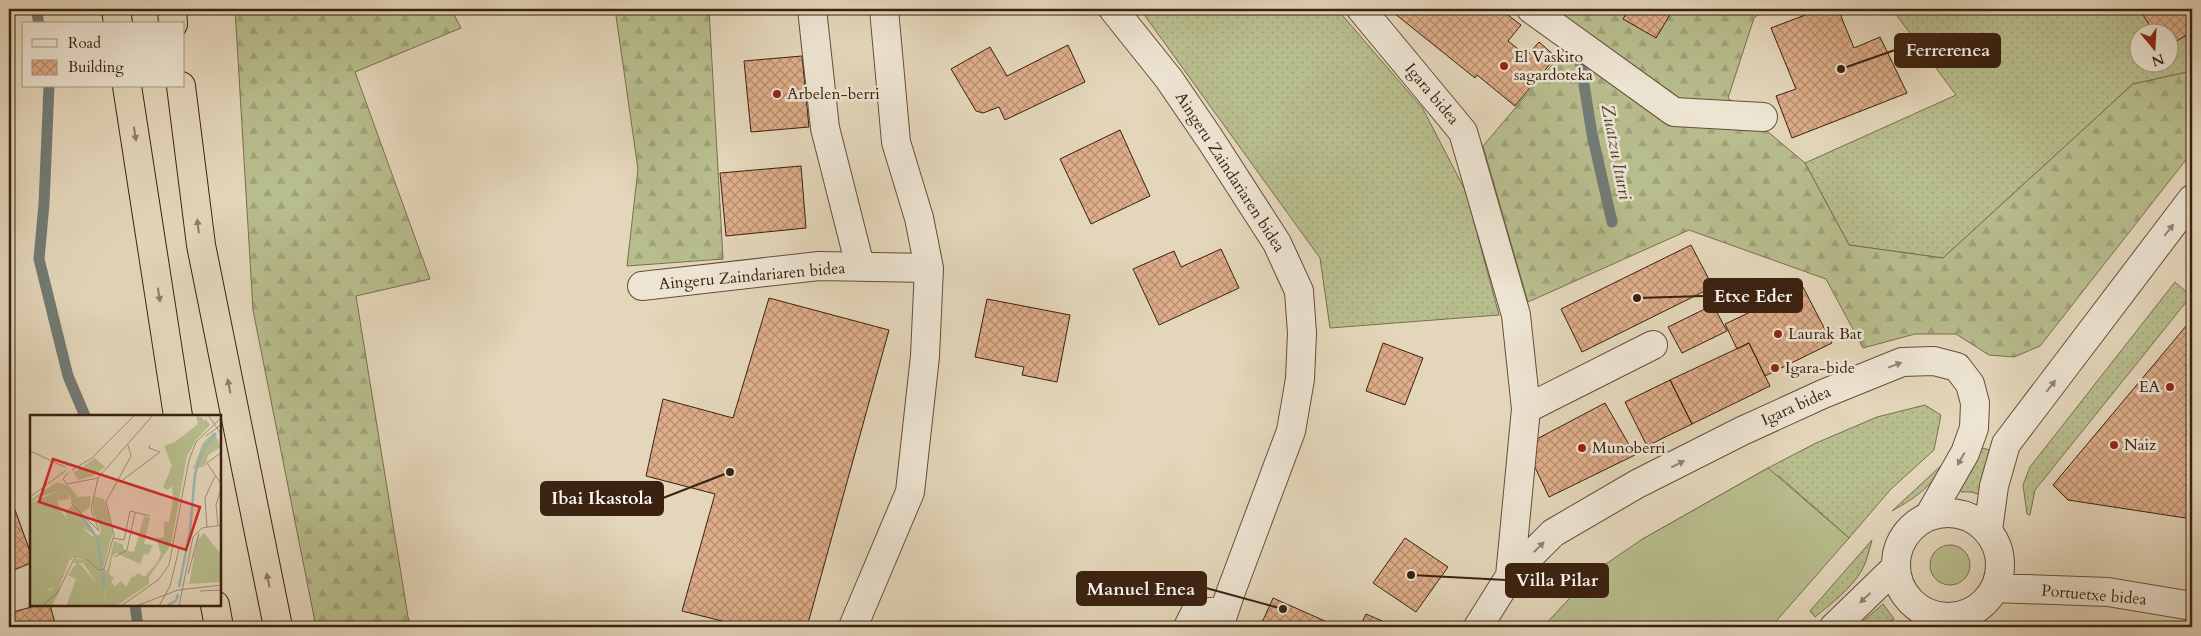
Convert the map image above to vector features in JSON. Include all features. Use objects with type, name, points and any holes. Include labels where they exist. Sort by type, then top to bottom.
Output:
[{"type":"highway","points":[[116,9],[118,22]]},
{"type":"highway","points":[[172,9],[173,22]]},
{"type":"highway","points":[[127,88],[178,415]]},
{"type":"highway","points":[[181,88],[201,245],[278,627]]},
{"type":"highway","points":[[215,606],[219,627]]},
{"type":"street","points":[[812,9],[826,128],[860,266]]},
{"type":"street","points":[[853,627],[910,492],[925,356],[928,268],[919,218],[896,142],[884,9]]},
{"type":"street","name":"Aingeru Zaindariaren bidea","points":[[1113,9],[1170,79],[1220,154],[1277,243],[1300,291],[1302,333],[1300,379],[1290,431],[1222,619],[1195,613],[1188,627]]},
{"type":"street","name":"Igara bidea","points":[[1361,9],[1463,132],[1516,315],[1526,409],[1510,576]]},
{"type":"street","points":[[1532,9],[1674,112],[1764,117]]},
{"type":"street","points":[[1988,530],[1994,486],[2006,444],[2192,199]]},
{"type":"street","name":"Aingeru Zaindariaren bidea","points":[[642,286],[820,266],[928,268]]},
{"type":"street","points":[[1526,409],[1653,345]]},
{"type":"street","name":"Igara bidea","points":[[1478,627],[1510,576],[1553,532],[1637,484],[1742,431],[1822,394],[1902,362],[1934,361],[1957,367],[1970,384],[1975,403],[1974,428],[1965,453],[1929,516]]},
{"type":"street","points":[[1945,512],[1961,514],[1975,520],[1988,530],[1994,540],[2000,564],[1995,588],[1984,603],[1969,613],[1923,621],[1919,608],[1907,597],[1899,583],[1896,567],[1898,551],[1904,536],[1915,524],[1929,516],[1945,512]]},
{"type":"street","points":[[1834,627],[1896,567]]},
{"type":"street","name":"Portuetxe bidea","points":[[1995,588],[2108,592],[2192,606]]},
{"type":"green space","points":[[235,9],[451,9],[461,28],[355,72],[430,279],[356,296],[411,627],[316,627],[253,310]]},
{"type":"green space","points":[[615,9],[709,9],[723,259],[627,266],[638,169]]},
{"type":"green space","points":[[1140,9],[1337,9],[1423,109],[1466,192],[1499,315],[1330,328],[1320,258]]},
{"type":"green space","points":[[1548,9],[1766,9],[1754,18],[1728,98],[1805,163],[1849,245],[1943,258],[2133,84],[2192,71],[2192,152],[2040,346],[2014,357],[1989,355],[1956,334],[1915,334],[1863,348],[1826,279],[1689,230],[1528,302],[1483,146],[1579,33]]},
{"type":"green space","points":[[1892,9],[2192,9],[2192,71],[2133,84],[1943,258],[1849,245],[1805,163],[1956,95]]},
{"type":"green space","points":[[2175,282],[2191,296],[2035,490],[2030,515],[2027,514],[2023,485],[2030,467]]},
{"type":"green space","points":[[1925,405],[1941,415],[1934,450],[1891,489],[1849,538],[1779,476],[1641,540],[1816,443],[1877,417]]},
{"type":"green space","points":[[1982,448],[1990,450],[1981,495],[1961,492],[1959,486]]},
{"type":"green space","points":[[1944,463],[1922,492],[1892,511]]},
{"type":"green space","points":[[1768,468],[1849,538],[1771,627],[1543,627],[1580,587],[1603,566],[1641,540]]},
{"type":"green space","points":[[1872,540],[1865,563],[1858,577],[1841,595],[1815,617],[1810,611]]},
{"type":"green space","points":[[1954,545],[1961,548],[1967,554],[1970,565],[1969,573],[1961,582],[1954,585],[1946,585],[1939,582],[1931,573],[1930,561],[1933,554],[1942,546]]},
{"type":"green space","points":[[1883,604],[1894,619],[1879,627],[1856,627]]},
{"type":"building","name":"El Vaskito sagardoteka","points":[[1389,9],[1500,9],[1521,25],[1508,41],[1527,56],[1539,42],[1556,57],[1515,106],[1477,75],[1475,78]]},
{"type":"building","points":[[1629,9],[1664,9],[1671,13],[1656,38],[1623,19]]},
{"type":"building","points":[[1821,9],[1838,9],[1854,48],[1880,37],[1907,93],[1792,138],[1776,96],[1796,89],[1771,28]]},
{"type":"building","points":[[2139,9],[2192,9],[2192,32],[2178,40],[2178,22],[2147,22]]},
{"type":"building","points":[[1068,45],[1085,82],[1005,120],[999,107],[983,113],[976,111],[951,69],[990,47],[1007,76]]},
{"type":"building","name":"Arbelen-berri","points":[[802,56],[809,127],[751,132],[744,61]]},
{"type":"building","points":[[1120,130],[1150,196],[1091,224],[1060,159]]},
{"type":"building","points":[[801,166],[806,228],[726,236],[720,173]]},
{"type":"building","points":[[1691,245],[1713,287],[1582,352],[1561,309]]},
{"type":"building","points":[[1221,249],[1239,288],[1159,325],[1133,269],[1174,251],[1181,267]]},
{"type":"building","name":"Laurak Bat","points":[[1803,287],[1832,343],[1765,376],[1749,343],[1737,349],[1725,324]]},
{"type":"building","points":[[769,298],[889,330],[807,627],[746,627],[682,611],[715,494],[646,476],[663,399],[733,418]]},
{"type":"building","points":[[987,299],[1070,315],[1057,382],[1022,375],[1024,367],[975,357]]},
{"type":"building","points":[[1713,305],[1727,331],[1682,353],[1668,327]]},
{"type":"building","points":[[2192,319],[2192,519],[2068,500],[2053,485]]},
{"type":"building","points":[[1383,343],[1423,358],[1405,405],[1366,391]]},
{"type":"building","points":[[1749,343],[1770,386],[1692,424],[1670,380]]},
{"type":"building","points":[[1670,380],[1692,424],[1647,446],[1625,402]]},
{"type":"building","name":"Munoberri","points":[[1605,403],[1635,455],[1549,497],[1533,463],[1533,441]]},
{"type":"building","points":[[11,499],[30,551],[30,563],[9,572],[9,500]]},
{"type":"building","points":[[1405,538],[1448,567],[1416,612],[1373,583]]},
{"type":"building","points":[[1273,598],[1325,621],[1322,627],[1260,627]]},
{"type":"building","points":[[35,606],[50,606],[56,627],[9,627],[9,613]]},
{"type":"building","points":[[1366,614],[1396,627],[1360,627]]},
{"type":"building","points":[[1085,621],[1093,627],[1080,627]]},
{"type":"waterway","points":[[36,9],[39,22]]},
{"type":"waterway","name":"Zuatzu Iturri","points":[[1580,60],[1592,134],[1612,222]]},
{"type":"waterway","points":[[49,88],[44,204],[39,259],[68,376],[85,415]]},
{"type":"waterway","points":[[135,606],[138,627]]},
{"type":"place","name":"El Vaskito sagardoteka","points":[[1504,66]]},
{"type":"place","name":"Ferrerenea","points":[[1841,69]]},
{"type":"place","name":"Arbelen-berri","points":[[777,94]]},
{"type":"place","name":"Etxe Eder","points":[[1637,298]]},
{"type":"place","name":"Laurak Bat","points":[[1778,334]]},
{"type":"place","name":"Igara-bide","points":[[1775,368]]},
{"type":"place","name":"EA","points":[[2170,387]]},
{"type":"place","name":"Naiz","points":[[2114,445]]},
{"type":"place","name":"Munoberri","points":[[1582,448]]},
{"type":"place","name":"Ibai Ikastola","points":[[730,472]]},
{"type":"place","name":"Villa Pilar","points":[[1411,575]]},
{"type":"place","name":"Manuel Enea","points":[[1283,609]]}]
